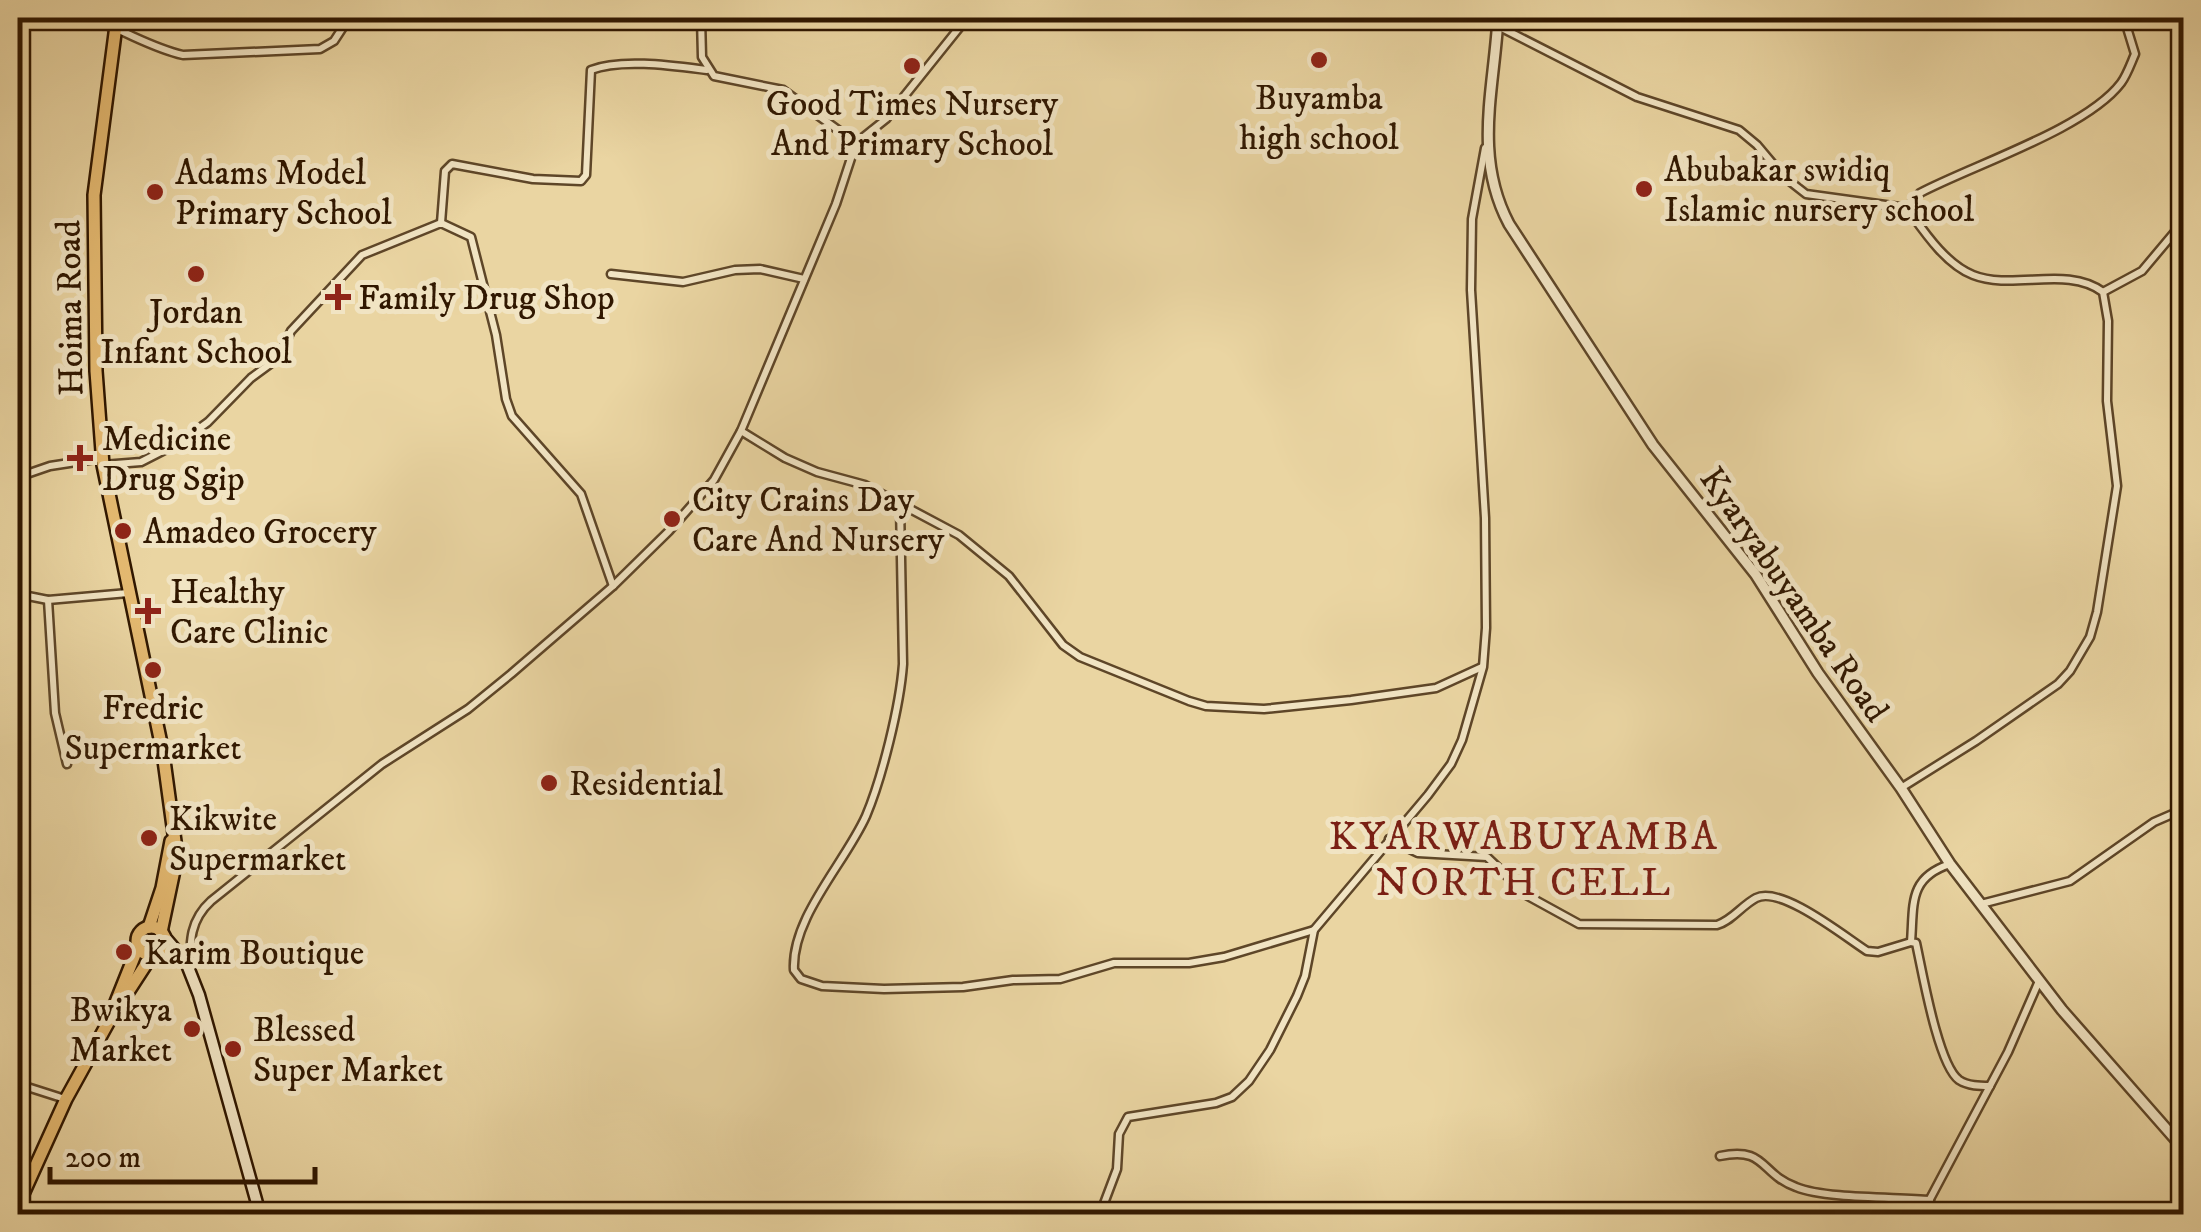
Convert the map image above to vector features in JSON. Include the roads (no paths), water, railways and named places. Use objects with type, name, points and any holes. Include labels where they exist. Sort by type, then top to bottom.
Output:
[{"type":"main road","name":"Hoima Road","points":[[116,23],[94,195],[96,370],[103,461],[160,736],[173,832],[157,931]]},
{"type":"main road","points":[[157,931],[188,968],[200,995],[260,1214]]},
{"type":"main road","points":[[109,1021],[114,1000],[138,947],[138,935],[157,931]]},
{"type":"main road","points":[[18,1205],[66,1099],[109,1021],[164,944],[157,931]]},
{"type":"main road","points":[[138,947],[144,954],[154,954],[188,968]]},
{"type":"street","points":[[18,23],[68,18],[116,23],[132,39],[183,55],[328,46],[342,33],[349,18]]},
{"type":"street","points":[[701,18],[702,57],[714,76],[783,90],[856,143]]},
{"type":"street","points":[[188,968],[190,935],[196,918],[211,901],[382,764],[468,709],[613,586],[669,532],[714,480],[741,430],[836,204],[856,143],[886,119],[967,18]]},
{"type":"street","points":[[1907,208],[1920,192],[2076,119],[2102,100],[2122,82],[2135,54],[2124,18]]},
{"type":"street","points":[[1498,22],[1637,97],[1739,130],[1806,194],[1907,208],[1948,256],[1972,275],[2081,282],[2104,292]]},
{"type":"street","name":"Kyaryabuyamba Road","points":[[1498,22],[1486,142],[1497,201],[1509,224],[1652,445],[1756,575],[1818,673],[1950,864],[2039,981],[2184,1149]]},
{"type":"street","points":[[441,223],[445,171],[452,164],[533,179],[581,182],[586,175],[591,70],[672,65],[708,70]]},
{"type":"street","points":[[1100,1214],[1118,1169],[1118,1134],[1128,1117],[1216,1104],[1249,1081],[1270,1050],[1297,996],[1314,930],[1428,796],[1451,764],[1462,740],[1482,667],[1485,536],[1472,218],[1486,142]]},
{"type":"street","points":[[2104,292],[2142,271],[2184,221]]},
{"type":"street","points":[[18,478],[50,466],[141,462],[208,422],[270,364],[290,331],[362,254],[441,223],[471,237],[512,416],[581,494],[613,586]]},
{"type":"street","points":[[611,274],[683,282],[735,270],[760,269],[804,279]]},
{"type":"street","points":[[1901,788],[2058,684],[2077,662],[2090,637],[2117,486],[2106,402],[2108,321],[2104,292]]},
{"type":"street","points":[[741,430],[785,458],[866,486],[959,535],[1008,576],[1063,645],[1080,657],[1206,706],[1264,709],[1368,698],[1436,688],[1482,667]]},
{"type":"street","points":[[900,504],[900,690],[867,813],[795,945],[794,970],[801,979],[822,986],[884,990],[1060,979],[1114,963],[1189,964],[1314,930]]},
{"type":"street","points":[[18,594],[48,600],[128,593]]},
{"type":"street","points":[[48,600],[54,714],[68,764]]},
{"type":"street","points":[[1980,904],[2070,881],[2154,822],[2184,809]]},
{"type":"street","points":[[1389,839],[1418,853],[1487,857],[1528,896],[1579,924],[1717,925],[1752,900],[1769,895],[1790,902],[1871,952],[1916,944],[1929,1006],[1948,1064],[1959,1080],[1990,1086]]},
{"type":"street","points":[[1911,942],[1920,881],[1934,869],[1950,864]]},
{"type":"street","points":[[1922,1214],[1990,1086],[2039,981]]},
{"type":"street","points":[[18,1084],[66,1099]]},
{"type":"street","points":[[1720,1156],[1738,1152],[1753,1155],[1780,1180],[1803,1190],[1930,1200]]},
{"type":"place","name":"Buyamba high school","points":[[1319,60]]},
{"type":"place","name":"Good Times Nursery And Primary School","points":[[912,66]]},
{"type":"place","name":"Abubakar swidiq Islamic nursery school","points":[[1644,189]]},
{"type":"place","name":"Adams Model Primary School","points":[[155,192]]},
{"type":"place","name":"Jordan Infant School","points":[[196,274]]},
{"type":"place","name":"Family Drug Shop","points":[[338,297]]},
{"type":"place","name":"Medicine Drug Sgip","points":[[80,458]]},
{"type":"place","name":"City Crains Day Care And Nursery","points":[[672,519]]},
{"type":"place","name":"Amadeo Grocery","points":[[123,531]]},
{"type":"place","name":"Healthy Care Clinic","points":[[148,611]]},
{"type":"place","name":"Fredric Supermarket","points":[[153,670]]},
{"type":"place","name":"Residential","points":[[549,783]]},
{"type":"place","name":"Kikwite Supermarket","points":[[149,838]]},
{"type":"place","name":"Karim Boutique","points":[[124,952]]},
{"type":"place","name":"Bwikya Market","points":[[192,1029]]},
{"type":"place","name":"Blessed Super Market","points":[[233,1049]]},
{"type":"district","name":"KYARWABUYAMBA NORTH CELL","points":[[1524,858]]}]
